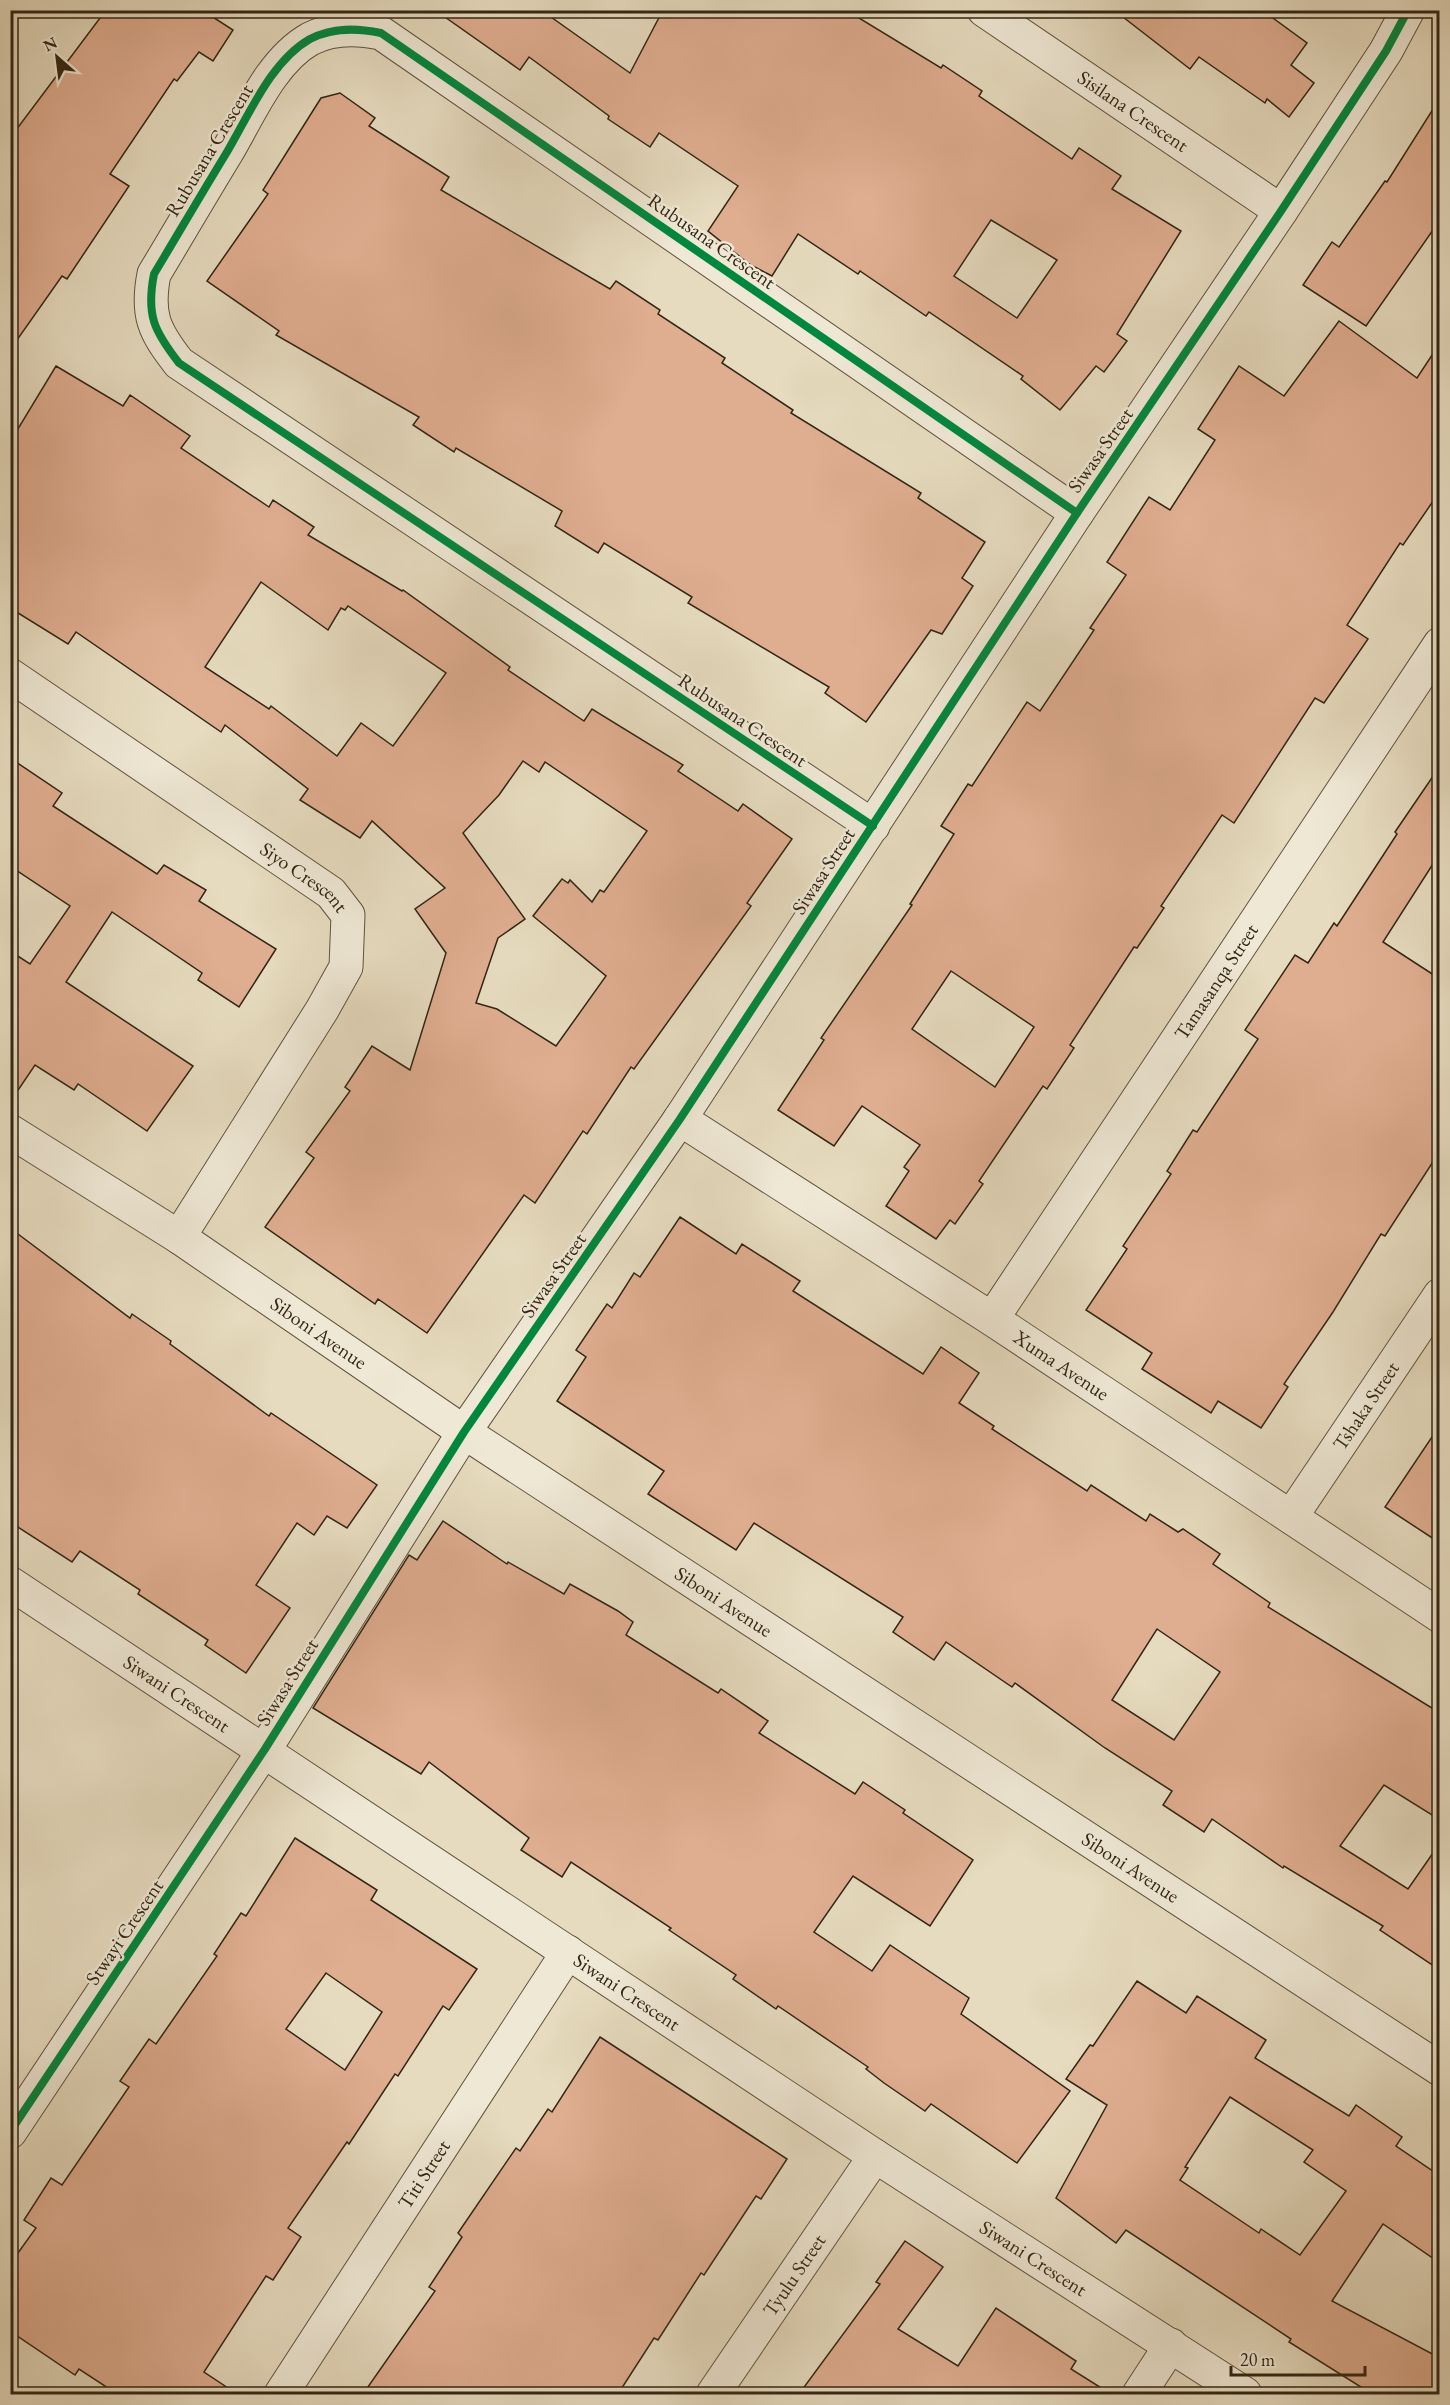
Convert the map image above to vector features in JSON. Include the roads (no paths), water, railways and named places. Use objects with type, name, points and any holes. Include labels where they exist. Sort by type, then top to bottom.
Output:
[{"type":"street","name":"Sisilana Crescent","points":[[984,10],[1281,211]]},
{"type":"street","name":"Siwasa Street","points":[[265,1749],[464,1432],[680,1119],[1077,513],[1281,211],[1386,51],[1408,10]]},
{"type":"street","name":"Rubusana Crescent","points":[[873,826],[179,363],[161,340],[152,319],[149,300],[154,274],[263,92],[287,58],[310,40],[333,31],[357,28],[381,33],[1077,513]]},
{"type":"street","name":"Tamasanqa Street","points":[[992,1319],[1440,644]]},
{"type":"street","name":"Siyo Crescent","points":[[10,675],[332,893],[348,915],[346,967],[322,1010],[179,1237]]},
{"type":"street","name":"Xuma Avenue","points":[[680,1119],[992,1319],[1440,1616]]},
{"type":"street","name":"Siboni Avenue","points":[[10,1131],[179,1237],[464,1432],[1440,2069]]},
{"type":"street","name":"Tshaka Street","points":[[1292,1517],[1440,1295]]},
{"type":"street","name":"Siwani Crescent","points":[[10,1583],[265,1749],[875,2156],[1245,2394]]},
{"type":"street","name":"Stwayi Crescent","points":[[10,2133],[265,1749]]},
{"type":"street","name":"Titi Street","points":[[281,2394],[568,1952]]},
{"type":"street","name":"Tyulu Street","points":[[713,2394],[875,2156]]},
{"type":"street","points":[[1139,2394],[1171,2345]]}]
